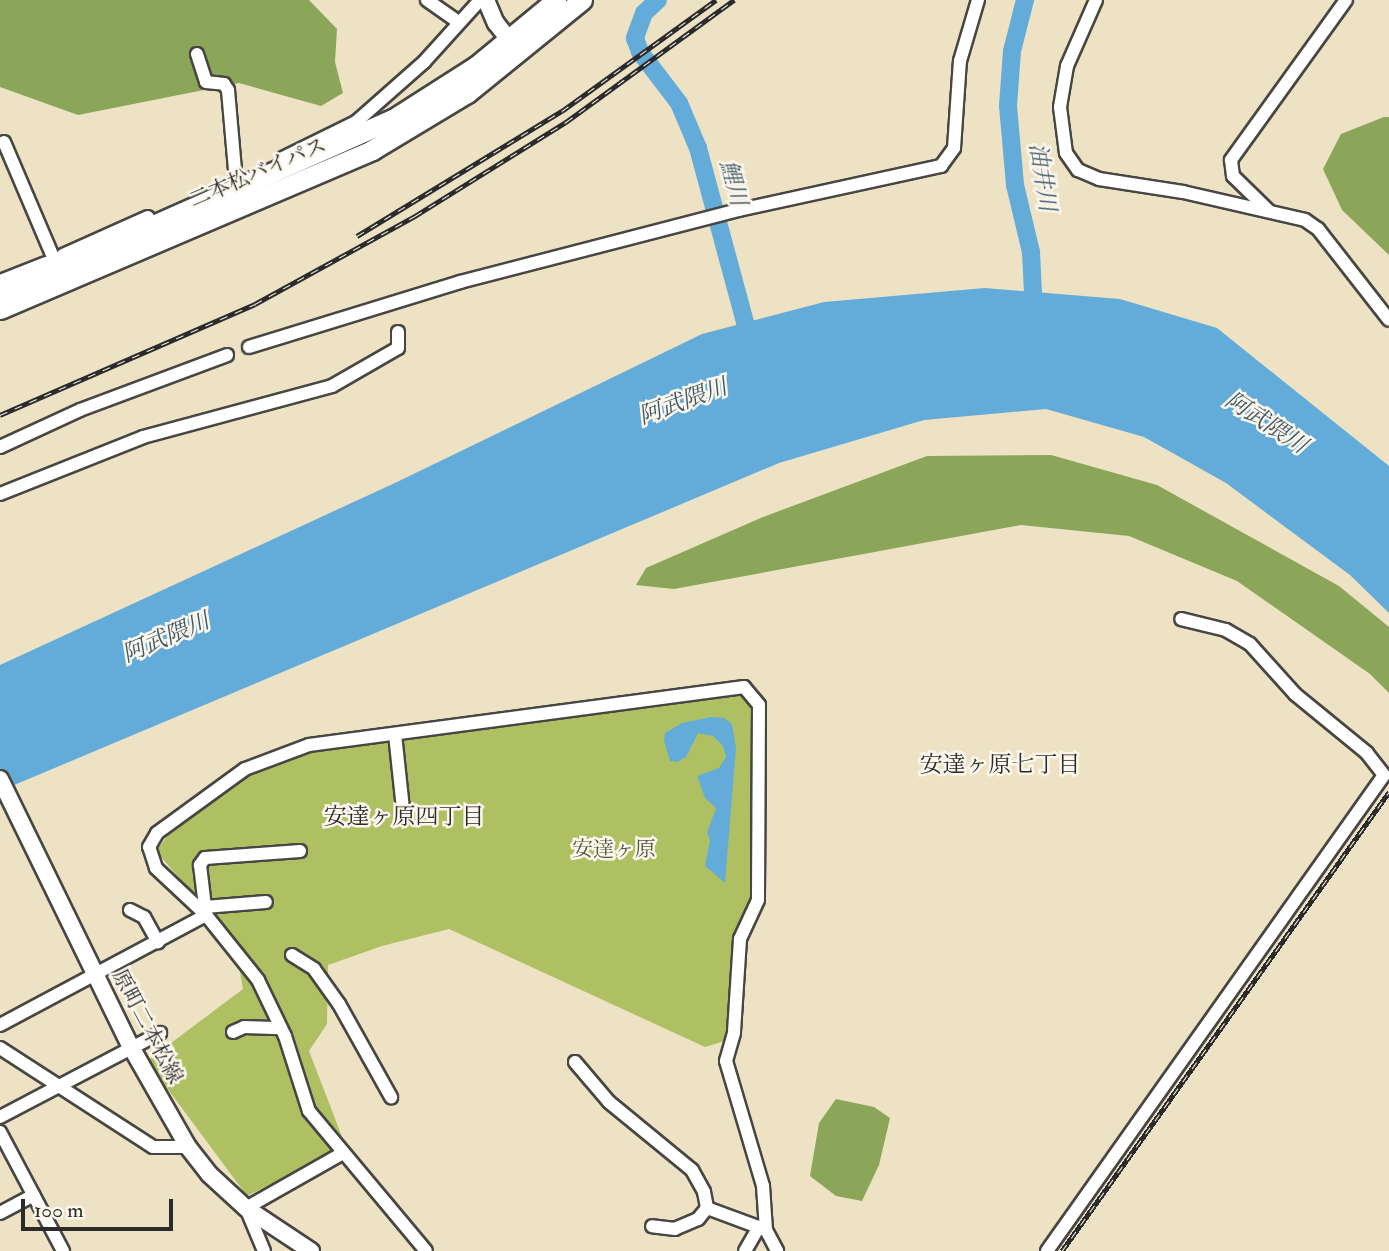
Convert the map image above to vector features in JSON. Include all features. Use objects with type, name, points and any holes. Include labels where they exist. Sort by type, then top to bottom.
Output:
[{"type":"highway","points":[[514,45],[556,0]]},
{"type":"highway","points":[[514,45],[582,0]]},
{"type":"highway","name":"二本松バイパス","points":[[0,293],[346,143],[438,92],[514,45]]},
{"type":"highway","name":"二本松バイパス","points":[[0,309],[372,150],[467,93],[514,45]]},
{"type":"main road","points":[[486,0],[514,45]]},
{"type":"main road","name":"原町二本松線","points":[[0,779],[131,1046],[188,1147],[209,1174],[246,1208],[311,1251]]},
{"type":"street","points":[[427,0],[458,22]]},
{"type":"street","points":[[0,281],[236,181],[356,122],[424,62],[480,0]]},
{"type":"street","points":[[249,347],[460,282],[739,210],[941,166],[954,148],[958,72],[978,0]]},
{"type":"street","points":[[1096,0],[1063,82],[1063,140],[1071,162],[1088,177],[1305,220],[1318,229],[1389,320]]},
{"type":"street","points":[[1269,212],[1233,176],[1231,160],[1346,0]]},
{"type":"street","points":[[197,54],[206,82],[224,84],[228,90],[236,181]]},
{"type":"street","points":[[4,142],[54,259]]},
{"type":"street","points":[[0,494],[143,437],[332,386],[398,348],[398,332]]},
{"type":"street","points":[[0,447],[80,410],[227,355]]},
{"type":"street","points":[[1047,1251],[1384,775],[1367,753],[1295,694],[1250,644],[1226,630],[1181,619]]},
{"type":"street","points":[[426,1251],[341,1154],[309,1111],[281,1028],[258,980],[206,911],[151,862],[149,847],[157,833],[245,769],[309,745],[744,687],[757,697],[758,901],[740,939],[734,1033],[726,1061],[763,1186],[763,1228],[777,1251]]},
{"type":"street","points":[[396,734],[403,809]]},
{"type":"street","points":[[206,911],[200,865],[205,858],[300,851]]},
{"type":"street","points":[[0,1025],[159,942],[206,911],[266,902]]},
{"type":"street","points":[[130,910],[144,918],[159,942]]},
{"type":"street","points":[[292,956],[314,969],[339,1004],[391,1097]]},
{"type":"street","points":[[233,1032],[244,1027],[281,1028]]},
{"type":"street","points":[[0,1116],[160,1033]]},
{"type":"street","points":[[0,1048],[153,1147],[188,1147]]},
{"type":"street","points":[[576,1062],[608,1102],[692,1170],[707,1208],[763,1228]]},
{"type":"street","points":[[0,1132],[63,1251]]},
{"type":"street","points":[[264,1251],[246,1208],[341,1154]]},
{"type":"street","points":[[0,1213],[34,1195]]},
{"type":"street","points":[[652,1226],[687,1226],[707,1208]]},
{"type":"street","points":[[746,1251],[763,1228]]},
{"type":"green space","points":[[0,0],[309,0],[337,29],[335,62],[343,93],[321,106],[239,83],[78,115],[0,87]]},
{"type":"green space","points":[[1389,117],[1389,255],[1342,210],[1323,169],[1341,134]]},
{"type":"green space","points":[[1051,455],[1157,485],[1339,586],[1389,627],[1389,693],[1370,674],[1237,581],[1129,536],[1021,525],[674,589],[636,585],[646,568],[763,517],[927,456]]},
{"type":"green space","name":"安達ヶ原","points":[[740,691],[753,697],[755,897],[737,932],[728,1040],[705,1047],[449,929],[382,946],[328,965],[327,1024],[309,1051],[346,1147],[247,1196],[147,1061],[243,989],[235,944],[156,851],[169,834],[250,773],[303,754]]},
{"type":"green space","points":[[836,1099],[874,1107],[890,1118],[879,1165],[862,1201],[836,1196],[810,1176],[819,1123]]},
{"type":"water","name":"阿武隈川","points":[[985,288],[1120,299],[1217,328],[1389,466],[1389,613],[1350,575],[1226,483],[1144,437],[1046,409],[924,420],[779,463],[0,791],[0,665],[397,482],[702,334],[824,302]]},
{"type":"water","points":[[711,717],[724,718],[732,724],[736,748],[725,883],[705,866],[710,840],[707,833],[716,808],[705,798],[697,776],[719,768],[726,757],[723,746],[713,736],[698,733],[686,757],[677,762],[670,761],[664,741],[665,733],[682,723]]},
{"type":"waterway","name":"鯉川","points":[[658,0],[644,13],[635,38],[640,52],[679,103],[698,148],[751,345]]},
{"type":"waterway","name":"油井川","points":[[1025,0],[1012,51],[1008,106],[1015,185],[1031,252],[1034,314]]},
{"type":"railway","points":[[357,236],[562,111],[716,0]]},
{"type":"railway","points":[[0,415],[255,304],[415,216],[566,122],[734,0]]},
{"type":"railway","points":[[1062,1251],[1389,792]]},
{"type":"district","name":"安達ヶ原七丁目","points":[[1000,765]]},
{"type":"district","name":"安達ヶ原四丁目","points":[[404,817]]}]
